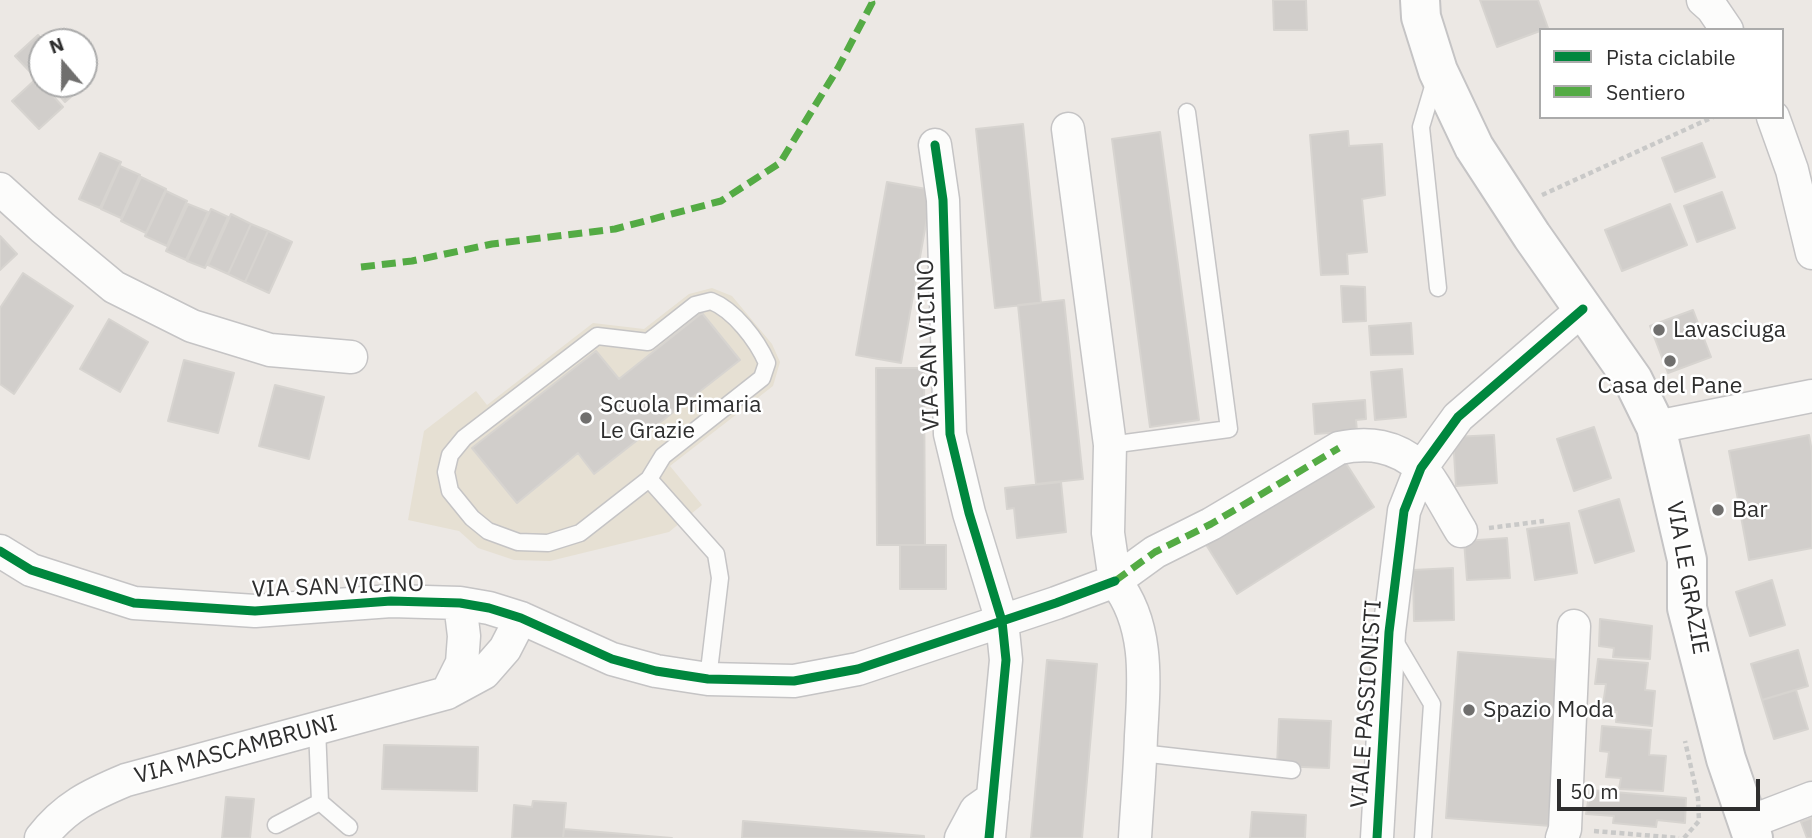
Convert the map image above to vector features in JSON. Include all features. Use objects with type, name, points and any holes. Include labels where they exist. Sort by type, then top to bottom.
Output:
[{"type":"main road","name":"VIA LE GRAZIE","points":[[1420,0],[1421,17],[1438,71],[1475,147],[1633,380],[1656,427],[1688,559],[1687,608],[1726,759],[1750,831]]},
{"type":"street","points":[[1703,0],[1726,28]]},
{"type":"street","points":[[1774,119],[1792,170],[1812,253]]},
{"type":"street","points":[[1068,129],[1110,445],[1108,533],[1115,580],[1127,596],[1137,624],[1145,670],[1135,838]]},
{"type":"street","name":"VIA SAN VICINO","points":[[935,145],[943,200],[950,434],[969,513],[1002,621]]},
{"type":"street","points":[[0,189],[43,229],[114,287],[192,326],[270,351],[351,357]]},
{"type":"street","name":"VIALE PASSIONISTI","points":[[1377,838],[1389,632],[1404,511],[1422,468],[1458,417],[1583,309]]},
{"type":"street","points":[[1656,427],[1812,396]]},
{"type":"street","name":"VIA SAN VICINO","points":[[0,551],[31,570],[134,603],[255,611],[391,601],[460,603],[521,618],[612,659],[656,671],[708,679],[794,681],[858,669],[1115,580],[1155,552],[1211,524],[1339,448],[1361,443],[1387,447],[1422,468],[1461,531]]},
{"type":"street","points":[[447,693],[463,663],[464,636],[460,603]]},
{"type":"street","name":"VIA MASCAMBRUNI","points":[[41,838],[57,818],[79,802],[125,780],[447,693],[484,673],[505,649],[521,618]]},
{"type":"street","points":[[989,838],[1006,660],[1002,621]]},
{"type":"street","points":[[1564,834],[1574,626]]},
{"type":"street","points":[[961,838],[976,810],[993,798]]},
{"type":"street","points":[[1750,831],[1812,798]]},
{"type":"lane","points":[[1438,71],[1421,127],[1438,288]]},
{"type":"lane","points":[[1110,445],[1229,429],[1187,113]]},
{"type":"lane","points":[[711,301],[725,306],[762,351],[767,363],[762,379],[663,456],[649,479],[580,533],[548,543],[518,542],[488,531],[472,518],[450,491],[446,472],[450,455],[464,438],[597,336],[648,342],[695,305],[711,301]]},
{"type":"lane","points":[[649,479],[716,554],[720,578],[708,679]]},
{"type":"lane","points":[[1389,632],[1432,704],[1423,838]]},
{"type":"lane","points":[[317,728],[320,802],[349,827]]},
{"type":"lane","points":[[1140,753],[1292,770]]},
{"type":"lane","points":[[276,825],[320,802]]},
{"type":"path","points":[[1514,208],[1709,119]]},
{"type":"path","points":[[1461,531],[1544,521]]},
{"type":"path","points":[[1564,834],[1679,838]]},
{"type":"shaded area","name":"Scuola Primaria Le Grazie","points":[[712,288],[732,296],[772,344],[780,362],[773,386],[670,466],[702,505],[669,532],[550,561],[514,560],[478,548],[459,531],[408,520],[424,431],[476,391],[487,405],[593,323],[644,329],[689,294]]},
{"type":"building","points":[[1273,0],[1306,0],[1307,30],[1274,30]]},
{"type":"building","points":[[1480,0],[1538,0],[1548,28],[1539,28],[1539,31],[1497,47]]},
{"type":"building","points":[[28,44],[28,70],[15,56]]},
{"type":"building","points":[[28,86],[28,98],[55,98],[63,107],[39,129],[12,101]]},
{"type":"building","points":[[1023,124],[1041,303],[995,308],[976,129]]},
{"type":"building","points":[[1348,131],[1349,146],[1382,144],[1385,195],[1362,199],[1367,252],[1347,254],[1348,274],[1321,275],[1310,135]]},
{"type":"building","points":[[1160,132],[1199,420],[1150,427],[1112,139]]},
{"type":"building","points":[[1702,143],[1715,177],[1675,192],[1662,158]]},
{"type":"building","points":[[100,153],[121,162],[100,208],[79,199]]},
{"type":"building","points":[[120,166],[140,175],[121,218],[101,209]]},
{"type":"building","points":[[141,177],[166,189],[146,233],[121,221]]},
{"type":"building","points":[[887,182],[932,190],[901,363],[856,355]]},
{"type":"building","points":[[166,191],[187,201],[167,246],[145,236]]},
{"type":"building","points":[[1722,192],[1735,228],[1697,242],[1684,206]]},
{"type":"building","points":[[188,204],[208,212],[186,260],[166,251]]},
{"type":"building","points":[[1670,204],[1687,245],[1622,271],[1605,230]]},
{"type":"building","points":[[211,209],[228,217],[205,268],[187,261]]},
{"type":"building","points":[[231,214],[251,224],[228,274],[208,265]]},
{"type":"building","points":[[251,224],[268,231],[245,282],[228,274]]},
{"type":"building","points":[[268,231],[292,242],[269,293],[245,282]]},
{"type":"building","points":[[0,236],[17,254],[0,270]]},
{"type":"building","points":[[23,273],[73,306],[14,394],[0,384],[0,308]]},
{"type":"building","points":[[1341,286],[1365,287],[1366,321],[1343,322]]},
{"type":"building","points":[[1064,300],[1083,479],[1036,484],[1018,305]]},
{"type":"building","points":[[1693,310],[1711,357],[1668,373],[1650,326]]},
{"type":"building","points":[[702,313],[740,360],[594,474],[578,453],[517,503],[472,448],[596,351],[619,379]]},
{"type":"building","points":[[109,319],[148,342],[120,392],[80,369]]},
{"type":"building","points":[[1411,323],[1413,354],[1371,355],[1369,326]]},
{"type":"building","points":[[184,360],[234,373],[218,433],[168,421]]},
{"type":"building","points":[[876,368],[924,368],[925,545],[877,545]]},
{"type":"building","points":[[1402,369],[1406,417],[1375,420],[1371,372]]},
{"type":"building","points":[[275,385],[324,397],[309,459],[259,446]]},
{"type":"building","points":[[1365,400],[1366,419],[1356,420],[1357,431],[1315,434],[1313,404]]},
{"type":"building","points":[[1594,427],[1611,478],[1574,491],[1557,439]]},
{"type":"building","points":[[1494,435],[1497,483],[1456,486],[1453,437]]},
{"type":"building","points":[[1809,435],[1812,452],[1812,548],[1749,560],[1729,451]]},
{"type":"building","points":[[1342,457],[1374,507],[1237,594],[1205,543]]},
{"type":"building","points":[[1061,482],[1066,532],[1017,538],[1014,508],[1007,509],[1005,488]]},
{"type":"building","points":[[1619,499],[1634,551],[1595,563],[1579,511]]},
{"type":"building","points":[[1569,523],[1577,573],[1535,580],[1527,529]]},
{"type":"building","points":[[1507,538],[1510,578],[1467,580],[1464,541]]},
{"type":"building","points":[[900,545],[946,545],[946,589],[900,589]]},
{"type":"building","points":[[1453,568],[1454,620],[1414,621],[1413,570]]},
{"type":"building","points":[[1772,580],[1785,625],[1750,636],[1736,592]]},
{"type":"building","points":[[1600,619],[1652,626],[1650,659],[1613,657],[1614,648],[1599,646]]},
{"type":"building","points":[[1798,650],[1808,686],[1762,700],[1751,664]]},
{"type":"building","points":[[1458,652],[1561,660],[1551,826],[1446,818]]},
{"type":"building","points":[[1598,659],[1648,663],[1645,690],[1655,691],[1652,726],[1616,722],[1617,712],[1602,712],[1606,684],[1595,684]]},
{"type":"building","points":[[1047,660],[1097,664],[1082,838],[1031,838]]},
{"type":"building","points":[[1796,690],[1808,729],[1774,739],[1762,700]]},
{"type":"building","points":[[1279,719],[1331,721],[1329,768],[1277,766]]},
{"type":"building","points":[[1602,726],[1651,730],[1649,755],[1666,756],[1663,791],[1619,789],[1621,778],[1606,777],[1609,752],[1600,751]]},
{"type":"building","points":[[384,745],[478,747],[477,791],[382,789]]},
{"type":"building","points":[[1590,790],[1686,798],[1685,823],[1657,820],[1656,827],[1613,823],[1614,816],[1586,814]]},
{"type":"building","points":[[226,797],[254,799],[250,838],[222,838]]},
{"type":"building","points":[[533,801],[566,803],[563,838],[512,838],[514,805],[532,807]]},
{"type":"building","points":[[1252,812],[1306,815],[1305,838],[1250,838]]},
{"type":"building","points":[[1812,818],[1812,838],[1807,838],[1801,822]]},
{"type":"building","points":[[743,821],[924,836],[924,838],[742,838]]},
{"type":"building","points":[[564,829],[672,838],[563,838]]},
{"type":"marked path","points":[[361,267],[412,261],[492,244],[615,229],[721,201],[780,163],[838,68],[872,3],[871,0]]},
{"type":"marked path","points":[[1115,581],[1155,552],[1211,524],[1339,448]]},
{"type":"cycle path","points":[[935,145],[943,200],[950,434],[969,513],[1002,621],[1006,660],[989,838]]},
{"type":"cycle path","points":[[1377,838],[1389,632],[1404,511],[1421,468],[1458,417],[1583,309]]},
{"type":"cycle path","points":[[0,551],[31,570],[134,603],[255,611],[391,601],[460,603],[489,608],[521,618],[612,659],[656,671],[708,679],[794,681],[858,669],[1115,581]]},
{"type":"place","name":"Lavasciuga","points":[[1659,330]]},
{"type":"place","name":"Casa del Pane","points":[[1670,361]]},
{"type":"place","name":"Scuola Primaria Le Grazie","points":[[586,418]]},
{"type":"place","name":"Bar","points":[[1718,510]]},
{"type":"place","name":"Spazio Moda","points":[[1469,710]]}]
